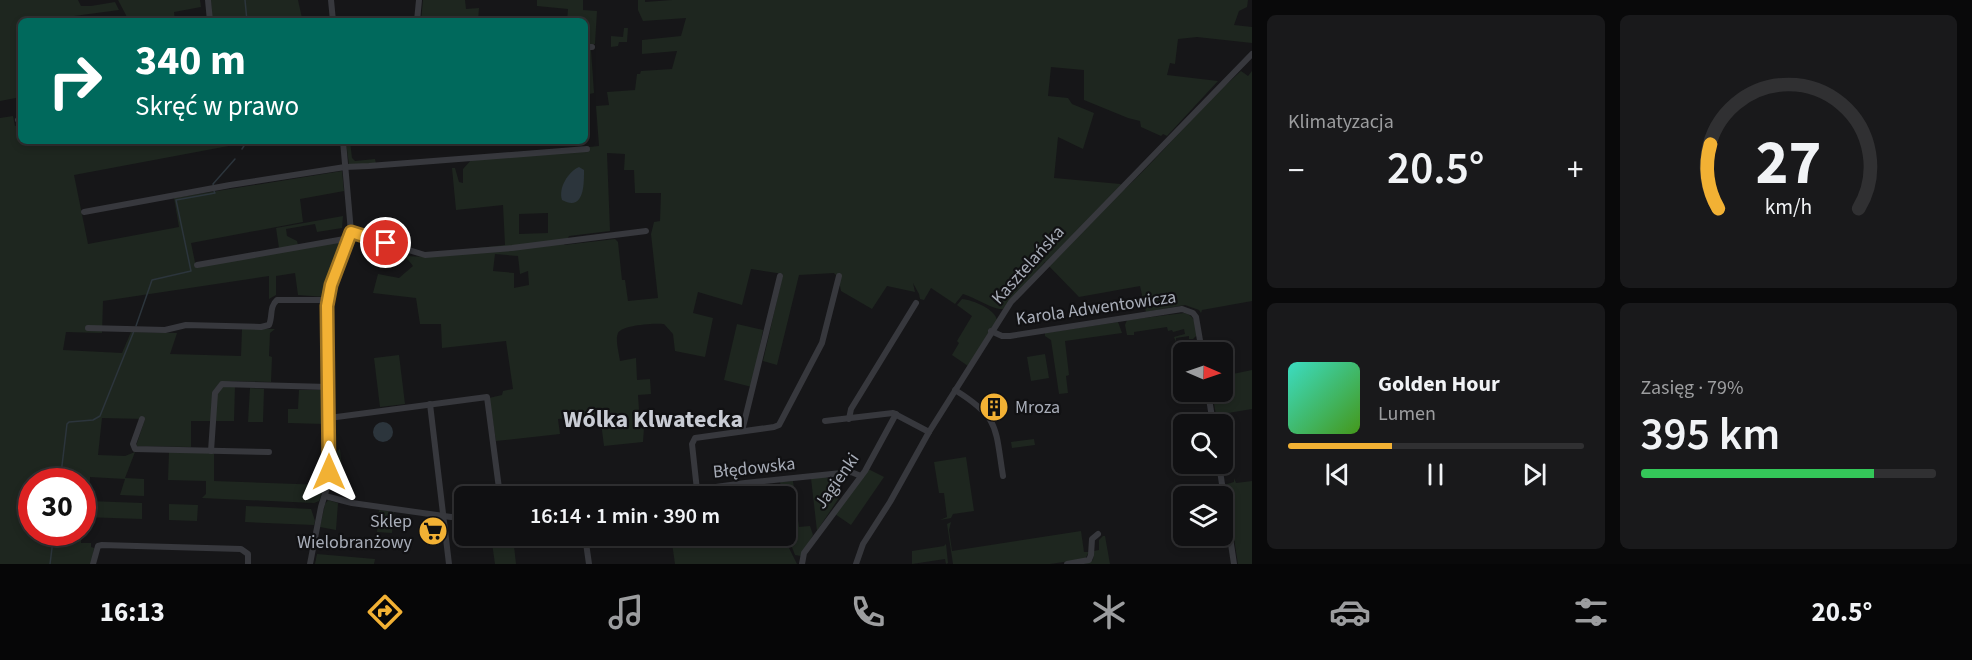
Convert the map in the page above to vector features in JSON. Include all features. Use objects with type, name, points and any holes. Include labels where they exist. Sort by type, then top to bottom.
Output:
[{"type":"street","points":[[208,0],[210,18]]},
{"type":"street","points":[[331,0],[333,18]]},
{"type":"street","points":[[417,18],[419,0]]},
{"type":"street","name":"Kasztelańska","points":[[856,564],[863,544],[890,502],[929,432],[1011,302],[1252,54]]},
{"type":"street","points":[[310,564],[329,481],[327,300],[351,235],[343,144]]},
{"type":"street","points":[[84,212],[345,167],[587,149]]},
{"type":"street","points":[[197,265],[351,235],[424,255],[512,248],[646,231]]},
{"type":"street","points":[[742,431],[780,276]]},
{"type":"street","points":[[697,486],[693,441],[699,437],[774,428],[779,425],[822,343],[839,276]]},
{"type":"street","points":[[88,328],[165,330],[186,325],[261,327],[271,322],[272,307],[277,300],[327,300]]},
{"type":"street","points":[[849,419],[851,409],[916,303]]},
{"type":"street","name":"Karola Adwentowicza","points":[[992,332],[1010,336],[1177,309],[1193,313],[1198,324],[1201,342]]},
{"type":"street","points":[[211,451],[215,393],[222,384],[328,387]]},
{"type":"street","points":[[955,390],[980,406],[992,423],[996,434],[1002,476]]},
{"type":"street","points":[[329,418],[487,397],[499,486]]},
{"type":"street","points":[[430,405],[449,564]]},
{"type":"street","points":[[825,421],[889,413],[896,414],[929,432]]},
{"type":"street","name":"Jagienki","points":[[802,564],[804,553],[861,476],[896,414]]},
{"type":"street","points":[[142,419],[133,444],[135,449],[269,452]]},
{"type":"street","name":"Błędowska","points":[[731,486],[851,472],[861,476]]},
{"type":"street","points":[[1220,474],[1234,564]]},
{"type":"street","points":[[325,496],[352,503],[454,517]]},
{"type":"street","points":[[1067,564],[1089,560],[1092,552],[1092,539],[1098,534]]},
{"type":"street","points":[[93,564],[98,546],[102,545],[241,549],[248,554],[248,564]]},
{"type":"street","points":[[586,546],[589,564]]},
{"type":"shaded area","points":[[0,0],[78,0],[81,6],[115,2],[119,10],[74,16],[74,18],[18,18],[18,98],[0,101]]},
{"type":"shaded area","points":[[118,0],[200,0],[201,7],[174,12],[175,18],[126,18]]},
{"type":"shaded area","points":[[211,0],[298,0],[302,18],[212,18]]},
{"type":"shaded area","points":[[423,0],[465,0],[466,9],[479,8],[478,18],[421,18]]},
{"type":"shaded area","points":[[537,0],[583,0],[583,10],[597,11],[595,44],[588,45],[588,18],[567,18],[568,9],[537,6]]},
{"type":"shaded area","points":[[638,0],[645,0],[645,2],[672,0],[1248,0],[1247,7],[1239,11],[1234,25],[1252,27],[1252,43],[1197,37],[1178,39],[1175,64],[1170,63],[1167,75],[1218,81],[1167,136],[1163,134],[1161,136],[1141,127],[1140,121],[1084,100],[1084,70],[1051,67],[1048,96],[1068,98],[1072,104],[1094,113],[1083,149],[1058,137],[1054,178],[1120,184],[1125,189],[1241,71],[1248,76],[1252,71],[1252,301],[1202,310],[1201,313],[1185,305],[1146,312],[1140,286],[1079,297],[1045,262],[1003,309],[994,308],[963,294],[955,304],[931,288],[924,300],[920,299],[913,283],[915,292],[887,286],[872,309],[841,291],[840,286],[835,283],[837,276],[834,273],[799,275],[777,365],[763,361],[783,274],[751,269],[742,305],[698,292],[693,313],[713,318],[705,357],[675,351],[673,334],[664,324],[632,326],[618,333],[620,361],[636,358],[637,380],[650,379],[651,394],[638,395],[639,410],[632,412],[634,429],[644,428],[643,442],[604,446],[600,415],[558,419],[560,434],[496,441],[489,398],[513,389],[506,341],[442,348],[441,324],[420,324],[416,298],[373,293],[378,274],[399,278],[413,266],[405,256],[429,257],[459,250],[505,245],[503,205],[456,210],[452,168],[455,168],[459,182],[463,183],[463,169],[472,159],[599,146],[596,106],[609,105],[607,92],[635,90],[637,74],[641,71],[672,69],[677,51],[642,54],[642,40],[681,36],[686,18],[643,21],[638,10]],"holes":[[[607,153],[625,154],[624,170],[634,170],[635,193],[661,193],[660,221],[654,222],[651,234],[658,298],[628,301],[625,280],[622,280],[618,242],[615,239],[564,245],[569,236],[610,231]],[[548,213],[548,233],[519,234],[519,214]],[[495,254],[518,256],[520,274],[528,271],[529,285],[514,288],[514,273],[493,271]]]},
{"type":"shaded area","points":[[624,28],[628,28],[627,42],[619,42],[618,46],[611,47],[611,36],[623,37]]},
{"type":"shaded area","points":[[588,50],[591,50],[594,93],[588,94]]},
{"type":"shaded area","points":[[13,116],[15,126],[18,126],[18,144],[239,144],[74,175],[88,244],[179,227],[174,198],[342,171],[344,191],[300,199],[303,222],[191,243],[196,267],[345,241],[325,297],[298,295],[295,273],[276,276],[276,295],[269,299],[269,276],[103,301],[102,333],[66,332],[63,350],[122,353],[131,332],[177,333],[170,354],[241,356],[242,329],[275,329],[270,333],[271,382],[231,381],[217,386],[211,421],[191,421],[191,447],[136,446],[145,419],[102,418],[98,455],[125,456],[135,452],[125,478],[144,479],[144,496],[120,495],[125,479],[96,477],[96,468],[18,468],[18,546],[91,546],[94,548],[92,564],[0,564],[0,118]]},
{"type":"shaded area","points":[[346,144],[350,144],[352,158],[355,161],[375,159],[376,164],[349,165]]},
{"type":"shaded area","points":[[579,167],[584,170],[581,195],[579,200],[569,203],[562,200],[561,190],[571,173]]},
{"type":"shaded area","points":[[343,216],[342,228],[317,232],[315,224],[286,229],[287,236],[297,241],[298,245],[279,248],[276,228]]},
{"type":"shaded area","points":[[962,299],[988,309],[997,320],[968,366],[952,355],[959,343],[957,341],[972,316],[957,305]]},
{"type":"shaded area","points":[[1184,313],[1191,316],[1194,321],[1197,335],[1193,339],[1189,339],[1189,336],[1176,338],[1176,342],[1174,337],[1185,334],[1184,329],[1173,332],[1168,331],[1167,327],[1127,335],[1125,325],[1127,320]]},
{"type":"shaded area","points":[[1118,322],[1122,333],[1065,341],[1069,375],[1066,376],[1068,393],[1059,394],[1051,340],[1045,336],[1045,333]]},
{"type":"shaded area","points":[[737,324],[763,330],[752,387],[724,380]]},
{"type":"shaded area","points":[[1045,354],[1049,378],[1031,381],[1027,357]]},
{"type":"shaded area","points":[[399,355],[405,404],[380,407],[374,358]]},
{"type":"shaded area","points":[[1252,370],[1252,409],[1216,414],[1214,402],[1233,402],[1233,374]]},
{"type":"shaded area","points":[[235,385],[234,421],[215,421],[217,393],[223,387]]},
{"type":"shaded area","points":[[250,388],[264,389],[263,422],[248,422]]},
{"type":"shaded area","points":[[299,390],[325,390],[325,424],[288,423],[288,409],[298,409]]},
{"type":"shaded area","points":[[379,422],[387,422],[393,428],[393,436],[387,442],[379,442],[373,436],[373,428]]},
{"type":"shaded area","points":[[1034,439],[1035,445],[1012,448],[1011,442]]},
{"type":"shaded area","points":[[340,449],[342,468],[336,469],[333,466],[334,453]]},
{"type":"shaded area","points":[[169,452],[214,452],[214,481],[325,485],[319,501],[314,503],[202,498],[206,494],[206,481],[168,480]]},
{"type":"shaded area","points":[[966,457],[974,511],[953,514],[951,518],[940,520],[947,517],[944,493],[939,493],[934,462]]},
{"type":"shaded area","points":[[868,469],[884,477],[851,525],[835,514]]},
{"type":"shaded area","points":[[825,477],[838,482],[842,493],[817,531],[811,478]]},
{"type":"shaded area","points":[[1234,478],[1236,483],[1252,481],[1252,564],[1238,564],[1233,532],[1233,486],[1226,486],[1234,482]]},
{"type":"shaded area","points":[[793,481],[794,486],[781,486],[780,482]]},
{"type":"shaded area","points":[[328,500],[338,503],[336,530],[320,527]]},
{"type":"shaded area","points":[[96,501],[142,503],[142,519],[96,517]]},
{"type":"shaded area","points":[[169,504],[198,505],[197,521],[169,520]]},
{"type":"shaded area","points":[[796,504],[799,527],[810,526],[813,535],[801,556],[795,555],[791,546],[796,546]]},
{"type":"shaded area","points":[[246,506],[311,509],[315,521],[314,525],[245,522]]},
{"type":"shaded area","points":[[379,510],[394,512],[392,533],[377,532]]},
{"type":"shaded area","points":[[951,522],[949,530],[952,551],[1081,531],[1084,552],[1089,552],[1085,559],[1050,564],[953,564],[947,524]]},
{"type":"shaded area","points":[[1105,536],[1110,564],[1084,564],[1093,560],[1094,551],[1099,550],[1099,540]]},
{"type":"shaded area","points":[[946,544],[948,563],[946,564],[945,559],[912,564],[912,551]]},
{"type":"shaded area","points":[[492,546],[514,546],[516,564],[495,564]]},
{"type":"shaded area","points":[[672,546],[788,546],[797,564],[675,564]]},
{"type":"shaded area","points":[[317,554],[375,559],[374,564],[315,564]]},
{"type":"waterway","points":[[245,0],[247,18]]},
{"type":"waterway","points":[[242,149],[245,144]]},
{"type":"waterway","points":[[214,187],[213,184],[235,159]]},
{"type":"waterway","points":[[136,326],[152,280],[191,271],[176,200],[215,193],[214,191]]},
{"type":"waterway","points":[[62,468],[67,424],[93,420],[100,416],[134,331]]},
{"type":"waterway","points":[[50,564],[52,546]]},
{"type":"place","name":"Mroza","points":[[994,407]]},
{"type":"place","name":"Sklep Wielobranżowy","points":[[433,531]]},
{"type":"district","name":"Wólka Klwatecka","points":[[653,419]]},
{"type":"route","points":[[329,472],[327,300],[351,232],[386,243]]}]
